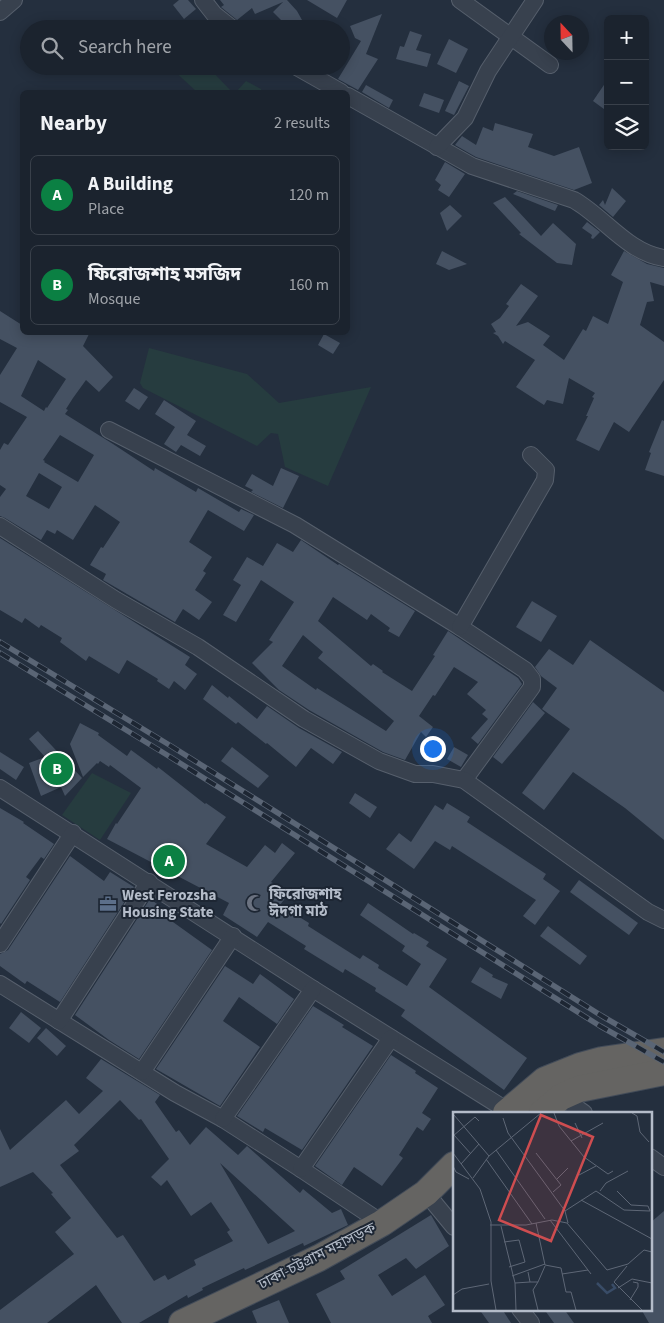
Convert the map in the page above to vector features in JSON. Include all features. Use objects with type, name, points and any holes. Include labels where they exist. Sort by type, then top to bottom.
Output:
[{"type":"highway","points":[[507,1112],[545,1080],[580,1066],[602,1060],[664,1051]]},
{"type":"highway","points":[[552,1105],[579,1089],[664,1072]]},
{"type":"highway","name":"ঢাকা-চট্টগ্রাম মহাসড়ক","points":[[182,1323],[319,1258],[382,1223],[445,1176]]},
{"type":"street","points":[[0,12],[14,0]]},
{"type":"street","points":[[203,0],[222,20]]},
{"type":"street","points":[[460,0],[550,66]]},
{"type":"street","points":[[437,147],[465,118],[488,71],[512,38],[535,0]]},
{"type":"street","points":[[311,75],[337,90]]},
{"type":"street","points":[[350,97],[472,166],[574,200],[587,207],[620,237],[656,257],[664,258]]},
{"type":"street","points":[[109,430],[295,525],[460,627],[525,670],[532,678],[532,687],[464,780]]},
{"type":"street","points":[[460,627],[545,480],[546,470],[531,455]]},
{"type":"street","points":[[0,526],[116,600],[198,647],[304,719],[379,760],[415,774],[432,774],[464,780],[648,912],[664,920]]},
{"type":"street","points":[[0,788],[507,1112]]},
{"type":"street","points":[[0,944],[73,833]]},
{"type":"street","points":[[59,1021],[149,882]]},
{"type":"street","points":[[142,1072],[233,936]]},
{"type":"street","points":[[0,984],[222,1119],[382,1223]]},
{"type":"street","points":[[222,1119],[313,989]]},
{"type":"street","points":[[301,1169],[391,1038]]},
{"type":"street","points":[[552,1105],[580,1112]]},
{"type":"street","points":[[652,1159],[664,1167]]},
{"type":"street","points":[[445,1176],[453,1221]]},
{"type":"street","points":[[521,1310],[531,1323]]},
{"type":"green space","points":[[179,75],[216,75],[230,90],[195,90]]},
{"type":"green space","points":[[246,81],[261,89],[261,90],[238,90]]},
{"type":"green space","points":[[149,348],[247,374],[279,403],[371,387],[328,486],[285,467],[278,434],[271,433],[257,446],[143,388],[140,383]]},
{"type":"green space","points":[[92,773],[131,793],[100,840],[62,815]]},
{"type":"building","points":[[179,0],[188,0],[196,9],[184,19],[173,5]]},
{"type":"building","points":[[220,0],[287,0],[302,20],[281,20],[273,12],[283,2],[255,14],[252,8],[237,20],[221,7],[224,5]]},
{"type":"building","points":[[307,0],[347,0],[337,18]]},
{"type":"building","points":[[382,14],[366,54],[378,59],[358,90],[338,79],[340,75],[350,75],[350,59],[361,41],[355,38],[350,26]]},
{"type":"building","points":[[410,31],[422,35],[416,50],[431,54],[427,67],[396,59],[400,46],[404,47]]},
{"type":"building","points":[[449,39],[468,49],[456,73],[437,64]]},
{"type":"building","points":[[459,81],[469,86],[454,115],[445,111]]},
{"type":"building","points":[[366,85],[393,100],[389,108],[362,92]]},
{"type":"building","points":[[604,85],[604,109],[593,101]]},
{"type":"building","points":[[424,93],[444,100],[439,113],[419,106]]},
{"type":"building","points":[[495,123],[533,134],[528,147],[554,156],[579,147],[592,183],[574,190],[476,157],[455,145],[462,136],[476,145],[483,127],[493,131]]},
{"type":"building","points":[[445,162],[465,174],[449,197],[438,190],[441,185],[435,180]]},
{"type":"building","points":[[612,188],[626,201],[613,217],[599,205],[603,200],[605,205]]},
{"type":"building","points":[[517,191],[558,205],[555,211],[513,194]]},
{"type":"building","points":[[505,197],[541,236],[553,223],[576,244],[572,265],[557,263],[519,234],[521,233],[493,203]]},
{"type":"building","points":[[450,205],[462,216],[447,231],[440,213]]},
{"type":"building","points":[[587,222],[600,232],[593,239],[591,238],[592,235],[582,228]]},
{"type":"building","points":[[442,251],[467,264],[449,270],[436,264]]},
{"type":"building","points":[[624,251],[647,264],[664,268],[664,286],[650,282],[654,301],[647,302],[640,325],[664,342],[664,380],[629,432],[614,422],[599,451],[576,440],[588,416],[586,416],[595,393],[569,378],[563,404],[547,400],[544,405],[516,387],[535,360],[505,341],[503,344],[498,336],[493,333],[496,332],[491,324],[500,318],[509,306],[506,304],[521,284],[538,296],[516,326],[528,322],[550,336],[543,345],[564,360],[583,329],[586,331],[593,316],[608,324],[623,282],[611,275]]},
{"type":"building","points":[[0,311],[20,324],[20,335],[88,335],[83,346],[113,377],[99,392],[86,380],[66,409],[68,410],[65,414],[154,471],[155,468],[196,492],[198,488],[239,512],[241,509],[254,515],[244,531],[208,510],[189,542],[212,557],[203,571],[206,573],[195,590],[212,602],[199,620],[183,609],[175,622],[103,580],[106,574],[90,565],[120,522],[95,505],[73,540],[57,530],[55,534],[47,530],[41,540],[0,516],[0,497],[6,489],[0,485],[0,450],[4,443],[8,445],[27,417],[0,402],[0,375],[17,348],[0,339]],"holes":[[[38,360],[66,379],[44,411],[21,396]],[[60,435],[94,455],[78,482],[43,460]],[[39,473],[62,487],[49,509],[26,496]]]},
{"type":"building","points":[[323,335],[340,343],[333,354],[318,345]]},
{"type":"building","points":[[134,388],[148,397],[139,410],[125,401]]},
{"type":"building","points":[[164,400],[196,421],[187,435],[206,446],[200,456],[181,445],[176,452],[164,444],[175,427],[155,414]]},
{"type":"building","points":[[662,420],[664,421],[664,476],[645,470],[651,453],[649,452]]},
{"type":"building","points":[[281,468],[299,476],[283,508],[251,492],[253,490],[245,486],[252,474],[273,486]]},
{"type":"building","points":[[0,538],[190,657],[185,665],[197,674],[185,690],[174,681],[169,689],[157,681],[158,679],[127,660],[119,674],[89,656],[86,661],[60,642],[62,638],[41,625],[39,628],[25,618],[22,623],[0,610]]},
{"type":"building","points":[[301,540],[338,565],[415,611],[399,637],[388,631],[390,628],[371,614],[367,620],[333,597],[318,621],[371,666],[373,664],[412,691],[435,656],[433,655],[448,631],[518,678],[522,684],[478,744],[471,738],[488,719],[482,714],[486,710],[467,694],[478,682],[454,667],[419,716],[433,727],[426,737],[421,732],[405,760],[383,752],[309,710],[279,690],[252,663],[273,642],[269,640],[294,602],[261,580],[236,622],[223,615],[241,585],[233,580],[247,557],[263,566],[277,543],[293,552]],"holes":[[[303,635],[323,652],[318,658],[394,721],[386,731],[317,688],[316,690],[282,666]]]},
{"type":"building","points":[[532,601],[557,616],[541,642],[516,627]]},
{"type":"building","points":[[590,640],[664,692],[664,840],[625,808],[573,772],[544,810],[522,793],[570,729],[542,709],[557,688],[541,676],[535,667],[549,649],[573,665]]},
{"type":"building","points":[[212,685],[257,719],[267,706],[299,728],[342,752],[333,764],[311,748],[296,767],[267,743],[238,722],[236,724],[203,699]]},
{"type":"building","points":[[533,702],[545,713],[502,764],[493,757]]},
{"type":"building","points":[[80,723],[99,733],[98,735],[127,756],[131,750],[157,769],[158,767],[205,804],[226,817],[206,844],[247,867],[265,845],[275,853],[282,843],[295,853],[271,882],[290,892],[280,905],[309,923],[308,926],[360,959],[363,955],[379,965],[378,968],[407,986],[421,964],[402,951],[405,946],[360,915],[368,903],[413,934],[429,942],[426,946],[447,959],[429,987],[527,1058],[504,1090],[401,1016],[405,1010],[375,991],[376,988],[345,969],[343,973],[304,949],[306,946],[268,922],[257,937],[223,915],[229,903],[107,839],[141,788],[110,765],[109,767],[100,761],[83,777],[70,744]]},
{"type":"building","points":[[38,731],[82,778],[65,796],[61,787],[41,796],[29,763],[45,757],[29,739]]},
{"type":"building","points":[[232,747],[269,776],[258,788],[221,761]]},
{"type":"building","points":[[454,747],[468,755],[461,767],[447,759]]},
{"type":"building","points":[[0,752],[24,767],[16,780],[0,769]]},
{"type":"building","points":[[355,793],[377,807],[370,818],[349,803]]},
{"type":"building","points":[[447,803],[470,817],[467,822],[546,874],[543,879],[560,891],[535,925],[523,916],[536,900],[452,846],[450,850],[435,841],[414,869],[386,849],[399,833],[411,842],[435,805],[443,810]]},
{"type":"building","points":[[0,808],[24,822],[54,844],[44,859],[41,857],[26,877],[30,880],[1,924],[0,923]]},
{"type":"building","points":[[70,856],[104,881],[110,872],[134,887],[60,1002],[27,981],[25,984],[0,966],[0,954],[8,950]]},
{"type":"building","points":[[579,880],[638,923],[629,935],[570,892]]},
{"type":"building","points":[[150,899],[170,913],[166,917],[212,950],[139,1059],[75,1015]]},
{"type":"building","points":[[548,926],[587,956],[580,965],[540,936]]},
{"type":"building","points":[[225,966],[253,984],[260,974],[294,999],[277,1024],[239,997],[223,1021],[260,1047],[220,1106],[156,1069]]},
{"type":"building","points":[[480,967],[493,975],[492,977],[508,984],[501,999],[471,982]]},
{"type":"building","points":[[313,1006],[373,1046],[302,1150],[265,1128],[263,1132],[237,1116]]},
{"type":"building","points":[[21,1012],[41,1028],[29,1043],[9,1028]]},
{"type":"building","points":[[46,1028],[66,1046],[57,1056],[37,1038]]},
{"type":"building","points":[[391,1055],[438,1088],[422,1113],[431,1119],[423,1131],[417,1127],[399,1155],[403,1158],[382,1186],[354,1167],[342,1185],[315,1166]]},
{"type":"building","points":[[101,1059],[160,1095],[155,1102],[176,1132],[179,1130],[190,1145],[206,1127],[238,1155],[247,1146],[300,1193],[303,1189],[332,1213],[341,1209],[348,1225],[304,1246],[303,1243],[245,1270],[244,1268],[202,1288],[203,1290],[188,1298],[187,1295],[139,1323],[122,1323],[96,1285],[47,1323],[0,1323],[0,1310],[74,1254],[55,1232],[71,1218],[51,1194],[53,1193],[33,1172],[0,1187],[0,1129],[10,1150],[66,1100],[79,1114],[103,1091],[86,1078]],"holes":[[[120,1100],[139,1120],[141,1119],[169,1159],[151,1177],[161,1186],[167,1180],[191,1216],[211,1202],[230,1230],[227,1232],[233,1241],[194,1260],[196,1265],[168,1280],[165,1275],[154,1281],[123,1235],[117,1238],[60,1165],[79,1151],[74,1145]],[[220,1163],[295,1231],[268,1244]]]},
{"type":"building","points":[[664,1211],[664,1323],[649,1323],[642,1310],[652,1310],[652,1221]]},
{"type":"building","points":[[431,1215],[449,1246],[416,1269],[406,1258],[378,1275],[392,1296],[425,1275],[445,1305],[428,1316],[432,1323],[331,1323],[316,1294],[345,1279],[340,1271]]},
{"type":"building","points":[[279,1300],[289,1323],[257,1323],[252,1311]]},
{"type":"building","points":[[480,1310],[503,1310],[511,1323],[489,1323]]},
{"type":"building","points":[[545,1310],[565,1310],[574,1323],[554,1323]]},
{"type":"railway","points":[[0,642],[171,746],[602,1016],[664,1052]]},
{"type":"railway","points":[[0,653],[167,755],[600,1026],[664,1062]]},
{"type":"place","name":"ফিরোজশাহ মসজিদ","points":[[57,769]]},
{"type":"place","name":"A Building","points":[[169,861]]},
{"type":"place","name":"ফিরোজশাহ ঈদগা মাঠ","points":[[255,903]]},
{"type":"place","name":"West Ferozsha Housing State","points":[[108,904]]}]
